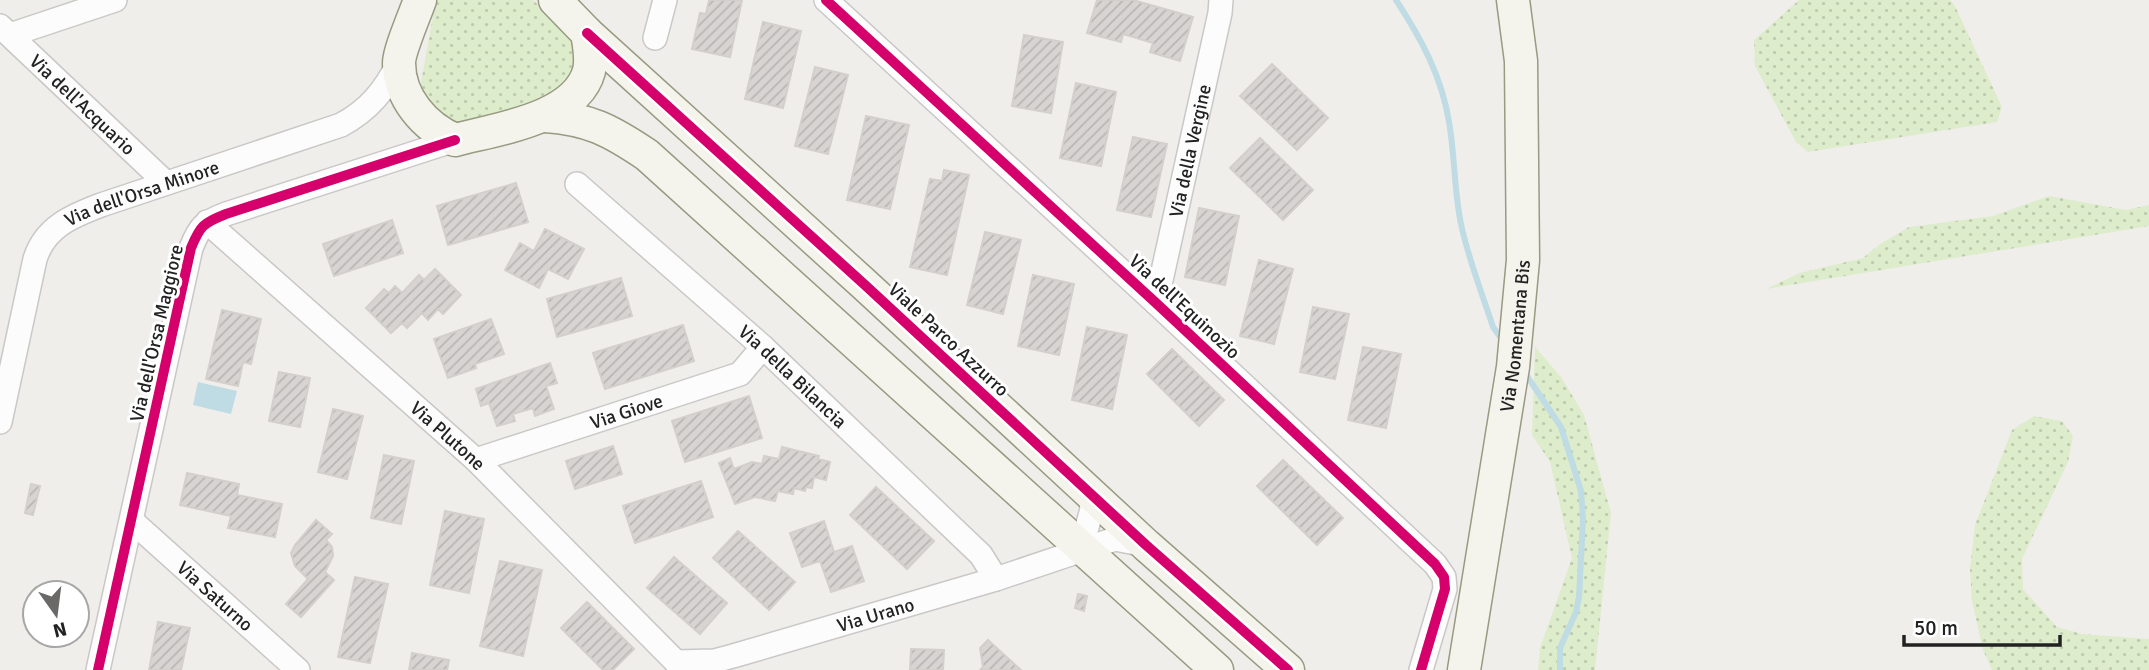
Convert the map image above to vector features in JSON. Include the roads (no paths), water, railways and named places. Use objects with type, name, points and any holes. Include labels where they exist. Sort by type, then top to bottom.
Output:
[{"type":"street","points":[[5,30],[115,0]]},
{"type":"street","points":[[420,0],[399,62],[407,92],[418,115],[433,130],[455,140]]},
{"type":"street","name":"Viale Parco Azzurro","points":[[555,0],[587,33],[1090,494],[1288,670]]},
{"type":"street","points":[[655,38],[665,0]]},
{"type":"street","name":"Via dell'Equinozio","points":[[825,0],[1156,303],[1441,570],[1445,589],[1421,670]]},
{"type":"street","name":"Via della Vergine","points":[[1156,303],[1220,13],[1220,0]]},
{"type":"street","name":"Via Nomentana Bis","points":[[1464,670],[1513,367],[1523,260],[1521,61],[1513,0]]},
{"type":"street","name":"Via dell'Acquario","points":[[5,30],[166,183]]},
{"type":"street","points":[[207,222],[455,140],[545,116],[570,100],[584,83],[590,60],[587,33]]},
{"type":"street","name":"Via dell'Orsa Minore","points":[[1,407],[34,259],[42,242],[56,227],[76,215],[341,125],[371,105],[387,85],[399,62]]},
{"type":"street","points":[[545,116],[564,117],[600,127],[647,155],[1217,670]]},
{"type":"street","name":"Via della Bilancia","points":[[577,184],[764,347],[981,555],[996,579]]},
{"type":"street","name":"Via Plutone","points":[[207,222],[477,460],[675,666]]},
{"type":"street","name":"Via dell'Orsa Maggiore","points":[[98,670],[191,248],[198,231],[207,222]]},
{"type":"street","name":"Via Giove","points":[[477,460],[740,374],[764,347]]},
{"type":"street","points":[[1081,549],[1092,509],[1090,494]]},
{"type":"street","name":"Via Saturno","points":[[132,521],[298,670]]},
{"type":"street","points":[[1081,549],[1115,539],[1146,545]]},
{"type":"street","name":"Via Urano","points":[[675,666],[733,656],[996,579],[1081,549]]},
{"type":"water","points":[[198,382],[237,391],[231,414],[193,405]]},
{"type":"waterway","points":[[1396,0],[1422,43],[1441,89],[1449,122],[1464,237],[1493,327],[1503,341]]},
{"type":"waterway","points":[[1523,370],[1561,427],[1581,491],[1583,519],[1579,597],[1576,612],[1560,648],[1560,670]]}]
